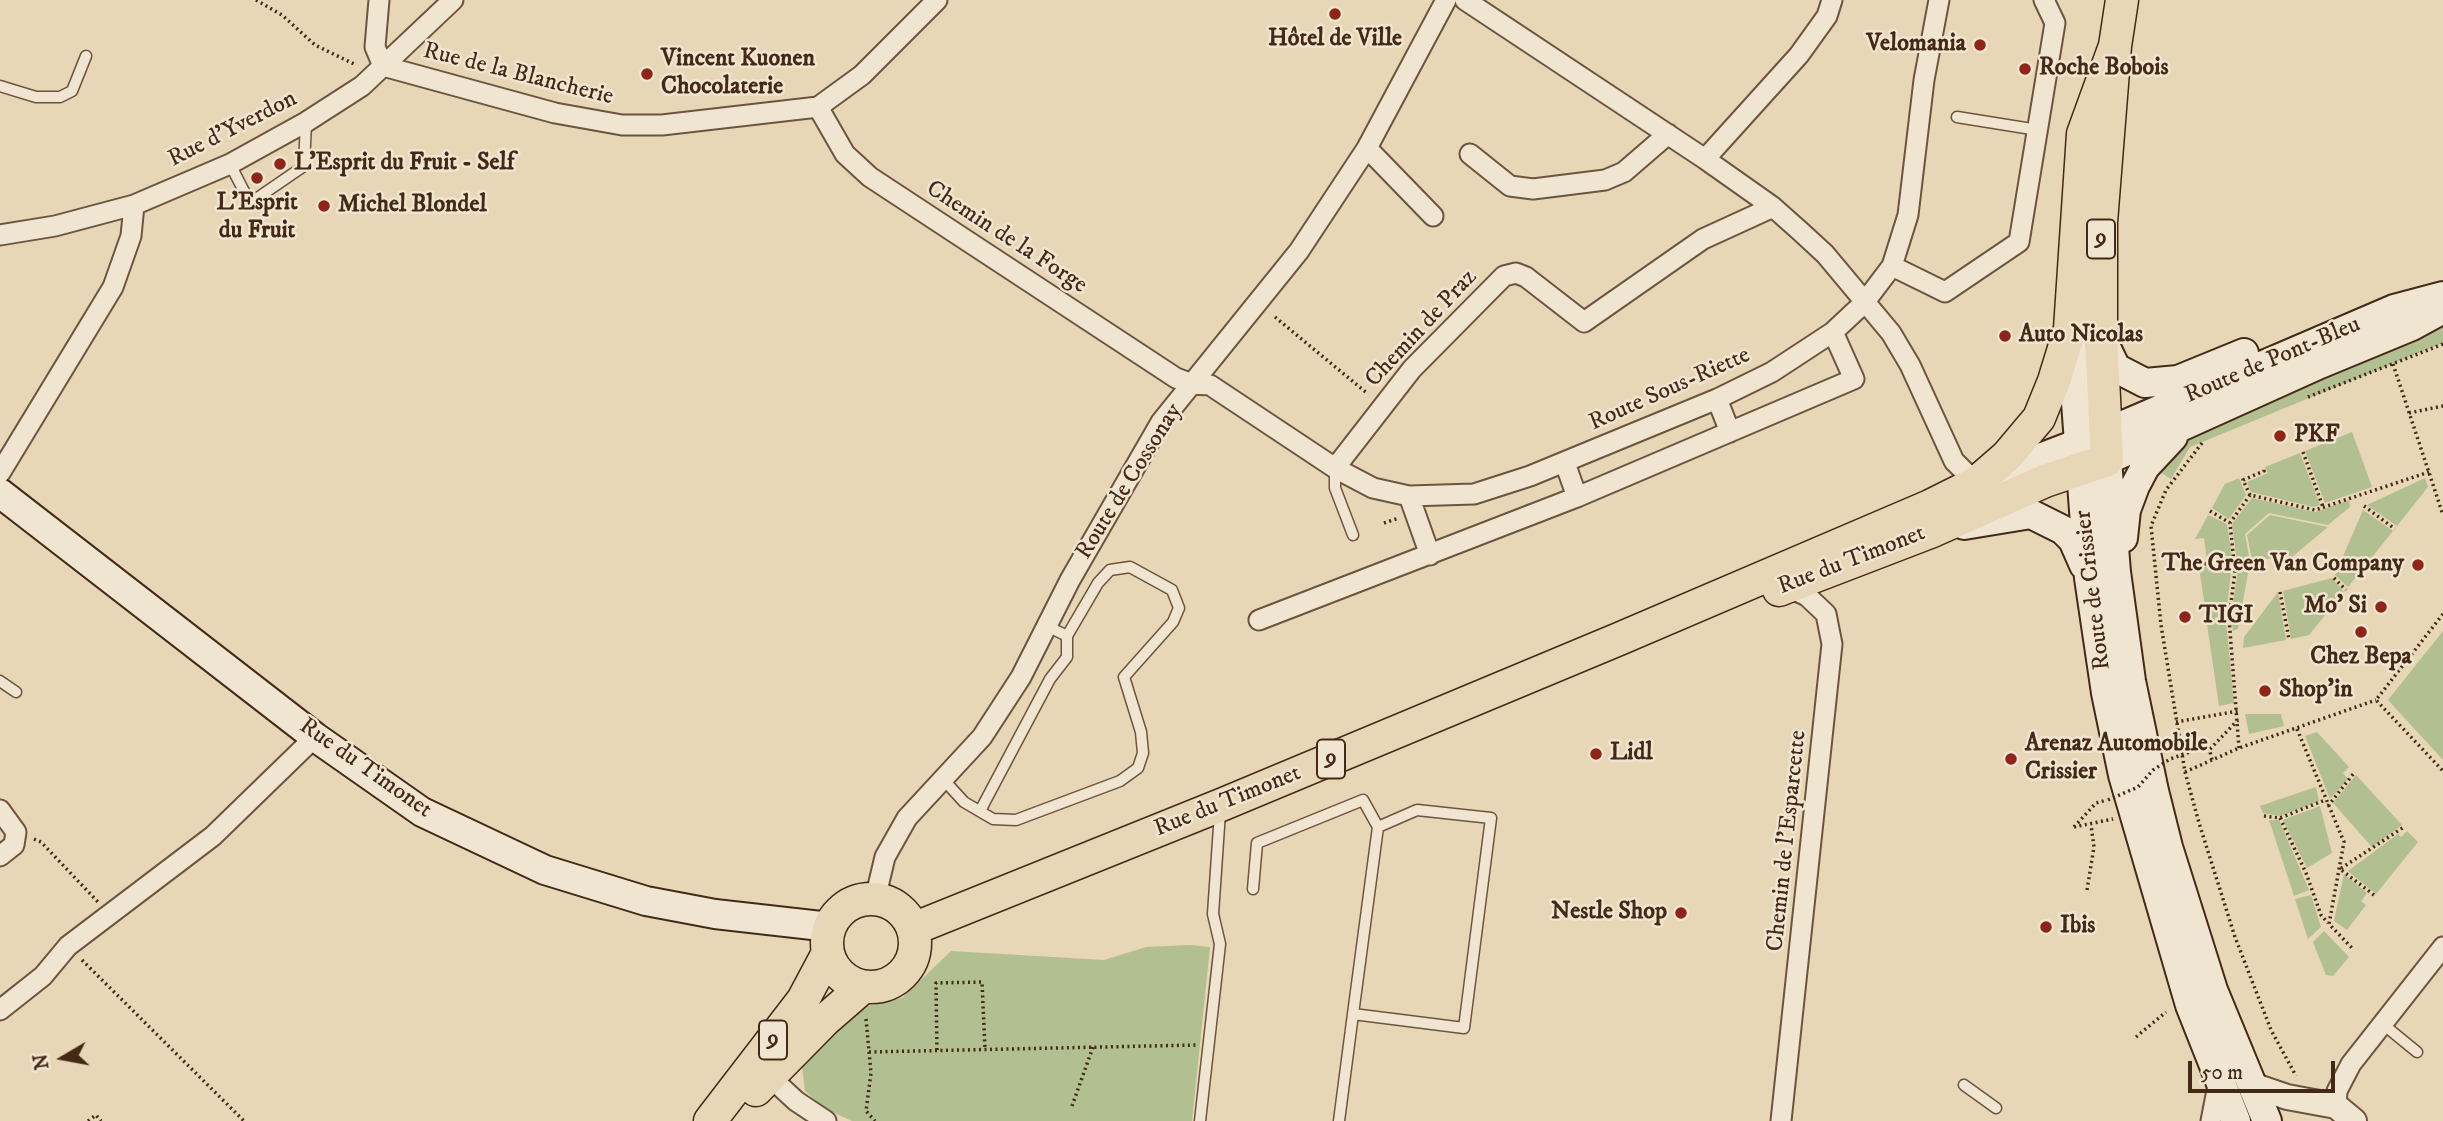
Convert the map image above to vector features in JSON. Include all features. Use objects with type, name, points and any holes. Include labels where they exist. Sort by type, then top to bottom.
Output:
[{"type":"main road","name":"Route de Crissier","points":[[2093,451],[2101,337],[2101,222],[2115,46],[2122,0]]},
{"type":"main road","name":"Route de Crissier","points":[[2115,46],[2083,134],[2070,329],[2093,451],[2102,575],[2106,693],[2126,786],[2190,1005],[2236,1121]]},
{"type":"main road","name":"Route de Pont-Bleu","points":[[2093,451],[2196,432],[2443,296]]},
{"type":"main road","name":"Route de Pont-Bleu","points":[[2093,451],[2403,318],[2443,309]]},
{"type":"main road","points":[[2101,337],[2116,368],[2137,381],[2153,383],[2178,380],[2329,319],[2403,318]]},
{"type":"main road","name":"9","points":[[1976,483],[2007,456],[2039,418],[2070,329]]},
{"type":"main road","points":[[2102,575],[2135,486],[2145,467],[2196,432]]},
{"type":"main road","points":[[1976,483],[2093,451]]},
{"type":"main road","name":"Rue du Timonet","points":[[1619,639],[1788,587],[1930,532],[2093,451]]},
{"type":"main road","name":"Rue du Timonet","points":[[913,929],[1221,805],[1619,639],[1930,506],[1976,483]]},
{"type":"main road","name":"Rue du Timonet","points":[[0,493],[315,737],[422,812],[545,870],[646,901],[829,940]]},
{"type":"main road","points":[[1930,532],[2031,514],[2054,525],[2073,540],[2102,575]]},
{"type":"main road","name":"Route de Crissier","points":[[2102,575],[2131,681],[2168,847],[2213,990],[2267,1121]]},
{"type":"main road","name":"9","points":[[710,1121],[803,1000],[829,940],[848,906],[875,899]]},
{"type":"main road","points":[[875,899],[899,909],[913,929]]},
{"type":"main road","name":"9","points":[[726,1121],[825,1020],[864,1001],[905,972],[913,960],[916,944],[913,929]]},
{"type":"main road","points":[[829,940],[841,975],[864,1001]]},
{"type":"street","points":[[379,0],[375,47],[383,66]]},
{"type":"street","name":"Rue d'Yverdon","points":[[0,235],[55,226],[134,205],[230,164],[306,122],[362,86],[453,0]]},
{"type":"street","name":"Rue de la Blancherie","points":[[383,66],[555,113],[622,125],[663,125],[818,107],[862,75],[937,0]]},
{"type":"street","name":"Route de Cossonay","points":[[875,899],[885,857],[907,818],[982,737],[1021,677],[1161,422],[1300,251],[1367,148],[1446,0]]},
{"type":"street","points":[[1465,0],[1705,159],[1773,207],[1825,254],[1892,333],[1910,365],[1954,461],[1976,483]]},
{"type":"street","points":[[1705,159],[1799,55],[1827,16],[1832,0]]},
{"type":"street","name":"Route Sous-Riette","points":[[1192,384],[1210,385],[1335,468],[1373,488],[1409,496],[1474,494],[1565,463],[1717,399],[1772,372],[1833,332],[1864,303],[1892,266],[1908,215],[1924,80],[1939,0]]},
{"type":"street","points":[[1892,266],[1945,292],[2019,242],[2055,23],[2044,0]]},
{"type":"street","name":"Chemin de la Forge","points":[[818,107],[845,154],[870,177],[1176,378],[1192,384]]},
{"type":"street","points":[[1470,154],[1510,186],[1533,189],[1605,180],[1624,172],[1668,134]]},
{"type":"street","points":[[1367,148],[1433,216]]},
{"type":"street","points":[[0,473],[113,287],[131,236],[134,205]]},
{"type":"street","name":"Chemin de Praz","points":[[1335,468],[1412,369],[1504,276],[1516,273],[1526,277],[1584,322],[1703,239],[1773,207]]},
{"type":"street","name":"Route de Pont-Bleu","points":[[2403,318],[2443,318]]},
{"type":"street","points":[[1259,620],[1577,497],[1854,379],[1833,332]]},
{"type":"street","points":[[1717,399],[1730,432]]},
{"type":"street","points":[[1565,463],[1577,497]]},
{"type":"street","points":[[1409,496],[1430,555]]},
{"type":"street","name":"Chemin de l'Esparcette","points":[[1781,1121],[1832,644],[1826,614],[1807,596],[1788,587]]},
{"type":"street","points":[[0,1010],[43,976],[68,946],[213,836],[315,737]]},
{"type":"street","points":[[0,810],[11,821],[16,832],[14,845],[0,856]]},
{"type":"street","points":[[2252,1085],[2345,1113],[2342,1079],[2443,947]]},
{"type":"street","points":[[769,1076],[796,1101],[826,1121]]},
{"type":"street","points":[[2211,1121],[2219,1079]]},
{"type":"lane","points":[[0,86],[36,97],[60,97],[72,91],[86,56]]},
{"type":"lane","points":[[1956,117],[2038,130]]},
{"type":"lane","points":[[230,164],[250,203],[304,166],[306,122]]},
{"type":"lane","points":[[1335,468],[1335,488],[1353,535]]},
{"type":"lane","points":[[943,779],[964,802],[980,811],[993,818],[1016,820],[1120,782],[1138,768],[1143,752],[1141,732],[1124,677],[1172,622],[1179,608],[1172,590],[1130,567],[1110,570],[1098,583],[1067,636],[1066,657],[1050,679],[980,811]]},
{"type":"lane","points":[[1047,626],[1067,636]]},
{"type":"lane","points":[[0,681],[16,692]]},
{"type":"lane","points":[[1254,889],[1257,844],[1363,800],[1378,827],[1339,1121]]},
{"type":"lane","points":[[1200,1121],[1220,944],[1213,914],[1221,805]]},
{"type":"lane","points":[[1353,1014],[1464,1028],[1491,818],[1417,810],[1378,827]]},
{"type":"lane","points":[[2384,1025],[2417,1052]]},
{"type":"lane","points":[[1964,1085],[1996,1108]]},
{"type":"path","points":[[256,0],[282,15],[315,45],[359,66]]},
{"type":"path","points":[[1275,317],[1384,406]]},
{"type":"path","points":[[2306,398],[2443,344]]},
{"type":"path","points":[[2393,364],[2443,515]]},
{"type":"path","points":[[2409,413],[2443,406]]},
{"type":"path","points":[[2196,432],[2151,526],[2161,625],[2185,772],[2235,937],[2271,1030],[2287,1059]]},
{"type":"path","points":[[2416,452],[2421,449]]},
{"type":"path","points":[[2303,452],[2323,507]]},
{"type":"path","points":[[2250,495],[2244,480],[2264,471],[2263,468]]},
{"type":"path","points":[[2250,495],[2315,510],[2429,472]]},
{"type":"path","points":[[2239,748],[2229,618],[2234,559],[2230,523],[2250,495]]},
{"type":"path","points":[[2364,506],[2395,529]]},
{"type":"path","points":[[2210,511],[2230,523]]},
{"type":"path","points":[[2199,565],[2234,559]]},
{"type":"path","points":[[2334,578],[2346,590]]},
{"type":"path","points":[[2280,592],[2288,639]]},
{"type":"path","points":[[2185,772],[2239,748],[2376,700],[2443,614]]},
{"type":"path","points":[[2207,621],[2229,618]]},
{"type":"path","points":[[2376,700],[2443,771]]},
{"type":"path","points":[[2176,722],[2238,711]]},
{"type":"path","points":[[2210,749],[2238,720]]},
{"type":"path","points":[[2297,729],[2344,842],[2329,924]]},
{"type":"path","points":[[2193,751],[2193,743],[2207,739],[2212,760]]},
{"type":"path","points":[[2181,753],[2193,751]]},
{"type":"path","points":[[2115,818],[2074,827],[2096,803],[2138,787],[2153,770],[2170,759],[2193,751]]},
{"type":"path","points":[[2328,806],[2354,773]]},
{"type":"path","points":[[2264,816],[2280,818],[2325,800]]},
{"type":"path","points":[[2280,818],[2306,873],[2321,915],[2352,948]]},
{"type":"path","points":[[2087,890],[2094,847],[2091,825]]},
{"type":"path","points":[[2340,869],[2404,827]]},
{"type":"path","points":[[16,832],[41,842],[110,915]]},
{"type":"path","points":[[2340,869],[2375,895]]},
{"type":"path","points":[[76,955],[244,1121]]},
{"type":"path","points":[[937,1051],[936,983],[982,982],[985,1049]]},
{"type":"path","points":[[864,1001],[871,1073],[866,1111],[875,1121]]},
{"type":"path","points":[[2136,1037],[2166,1012]]},
{"type":"path","points":[[869,1052],[1209,1045]]},
{"type":"path","points":[[1072,1107],[1093,1047]]},
{"type":"path","points":[[88,1121],[96,1115],[101,1121]]},
{"type":"green space","points":[[2443,323],[2443,343],[2190,447],[2171,479],[2152,467],[2181,441]]},
{"type":"green space","points":[[2352,432],[2372,487],[2325,503],[2305,451]]},
{"type":"green space","points":[[2300,453],[2320,505],[2314,507],[2251,492],[2247,482],[2268,473],[2265,467]]},
{"type":"green space","points":[[2239,478],[2246,495],[2229,519],[2212,508],[2225,484]]},
{"type":"green space","points":[[2425,478],[2428,487],[2397,526],[2367,505]]},
{"type":"green space","points":[[2252,498],[2315,512],[2349,500],[2350,507],[2328,525],[2269,513],[2245,534],[2250,562],[2238,629],[2233,631],[2231,617],[2238,570],[2232,524]]},
{"type":"green space","points":[[2363,510],[2393,531],[2348,587],[2335,575]]},
{"type":"green space","points":[[2208,515],[2227,524],[2232,557],[2207,561],[2204,538],[2195,539]]},
{"type":"green space","points":[[2270,515],[2328,527],[2292,557],[2252,560],[2247,535]]},
{"type":"green space","points":[[2232,563],[2226,616],[2207,619],[2199,568]]},
{"type":"green space","points":[[2332,578],[2344,592],[2309,635],[2291,639],[2283,591]]},
{"type":"green space","points":[[2278,592],[2286,640],[2243,648],[2244,637]]},
{"type":"green space","points":[[2226,621],[2234,703],[2219,706],[2207,624]]},
{"type":"green space","points":[[2443,631],[2443,760],[2388,700]]},
{"type":"green space","points":[[2245,714],[2281,714],[2284,726],[2249,734]]},
{"type":"green space","points":[[2317,732],[2349,767],[2343,773],[2348,779],[2330,799],[2305,736]]},
{"type":"green space","points":[[2356,775],[2402,825],[2372,847],[2333,803]]},
{"type":"green space","points":[[2316,787],[2319,801],[2281,816],[2263,813],[2260,806]]},
{"type":"green space","points":[[2320,806],[2332,853],[2307,868],[2283,820]]},
{"type":"green space","points":[[2269,820],[2279,820],[2309,890],[2294,896]]},
{"type":"green space","points":[[2407,831],[2418,842],[2376,894],[2348,871],[2398,834],[2401,837]]},
{"type":"green space","points":[[2344,874],[2367,893],[2361,901],[2366,905],[2347,930],[2334,921]]},
{"type":"green space","points":[[2311,895],[2321,927],[2308,939],[2295,899]]},
{"type":"green space","points":[[2324,931],[2349,957],[2333,976],[2326,975],[2313,942]]},
{"type":"green space","points":[[1146,947],[1210,947],[1192,1121],[852,1121],[824,1108],[805,1091],[802,1066],[808,1056],[864,1007],[902,998],[951,951],[1104,960]]},
{"type":"place","name":"Hôtel de Ville","points":[[1335,14]]},
{"type":"place","name":"Velomania","points":[[1980,45]]},
{"type":"place","name":"Roche Bobois","points":[[2025,69]]},
{"type":"place","name":"Vincent Kuonen Chocolaterie","points":[[647,74]]},
{"type":"place","name":"L’Esprit du Fruit - Self","points":[[280,164]]},
{"type":"place","name":"L’Esprit du Fruit","points":[[257,178]]},
{"type":"place","name":"Michel Blondel","points":[[324,206]]},
{"type":"place","name":"Auto Nicolas","points":[[2005,336]]},
{"type":"place","name":"PKF","points":[[2280,436]]},
{"type":"place","name":"The Green Van Company","points":[[2418,565]]},
{"type":"place","name":"Mo' Si","points":[[2381,607]]},
{"type":"place","name":"TIGI","points":[[2185,617]]},
{"type":"place","name":"Chez Bepa","points":[[2361,632]]},
{"type":"place","name":"Shop'in","points":[[2265,691]]},
{"type":"place","name":"Lidl","points":[[1596,754]]},
{"type":"place","name":"Arenaz Automobile Crissier","points":[[2011,759]]},
{"type":"place","name":"Nestle Shop","points":[[1681,913]]},
{"type":"place","name":"Ibis","points":[[2046,927]]}]
